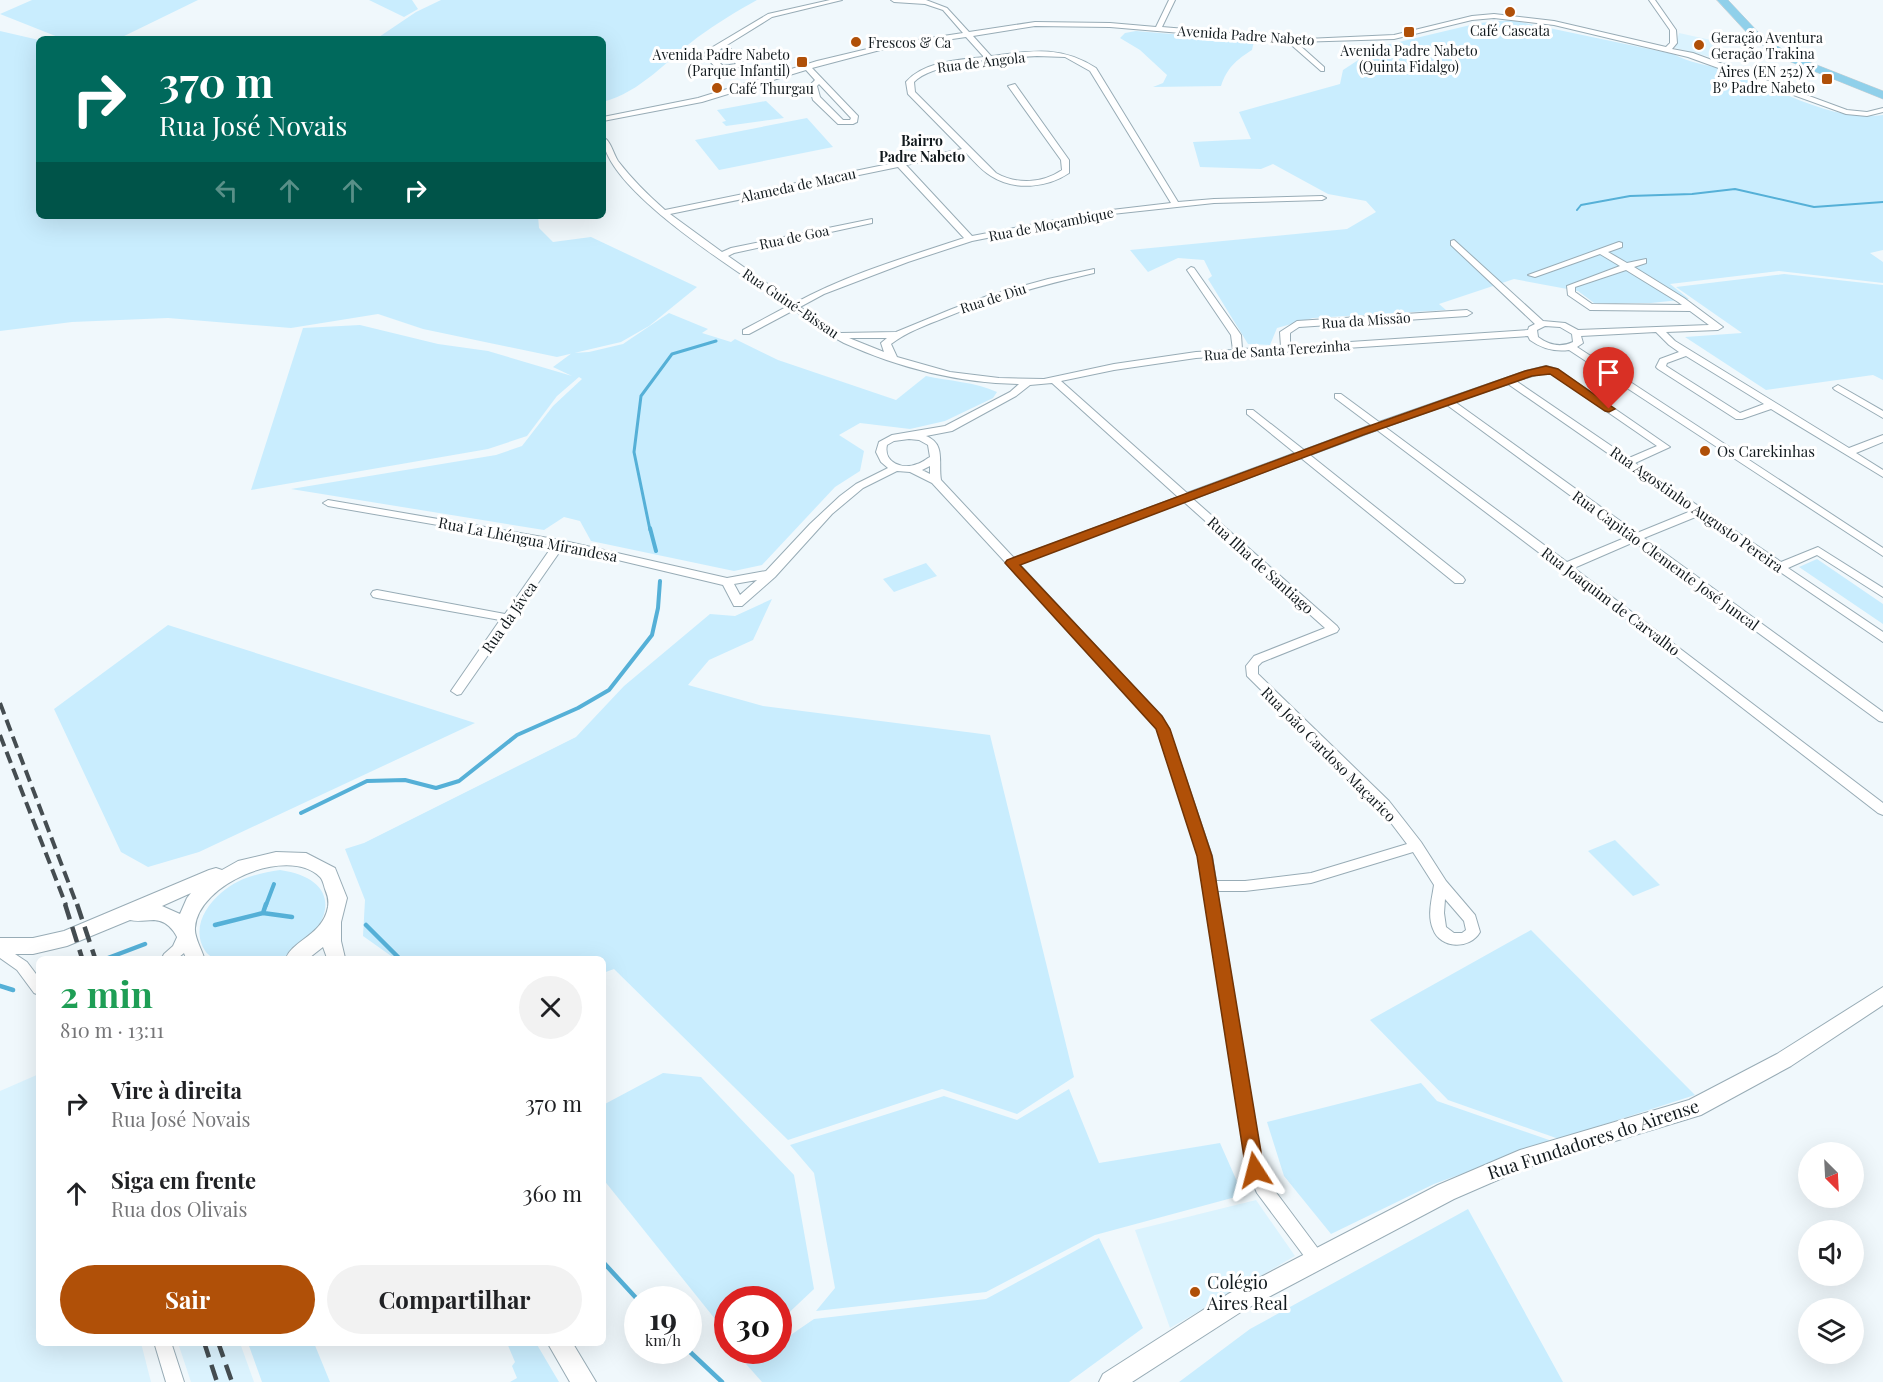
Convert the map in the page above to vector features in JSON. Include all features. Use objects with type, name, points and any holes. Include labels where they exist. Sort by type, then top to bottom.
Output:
[{"type":"main road","points":[[1722,0],[1755,35],[1785,56],[1883,95]]},
{"type":"street","points":[[723,45],[770,15],[839,0]]},
{"type":"street","points":[[894,0],[926,2],[945,9],[990,59]]},
{"type":"street","points":[[1158,29],[1172,0]]},
{"type":"street","points":[[1652,0],[1673,30],[1674,43],[1668,49]]},
{"type":"street","points":[[790,9],[792,1]]},
{"type":"street","name":"Avenida Padre Nabeto","points":[[606,118],[699,100],[807,67],[884,47],[1049,23],[1158,29],[1291,41],[1394,37],[1472,18],[1502,16],[1554,23],[1668,49],[1706,60],[1839,110],[1867,114],[1883,110]]},
{"type":"street","points":[[1291,41],[1321,69]]},
{"type":"street","name":"Rua de Angola","points":[[1012,86],[1065,160],[1066,171],[1047,180],[1016,183],[1000,178],[971,153],[911,92],[910,82],[917,74],[932,68],[990,59],[1064,55],[1093,70],[1176,205]]},
{"type":"street","points":[[807,67],[855,118],[853,122],[841,122],[816,98],[813,86],[819,80]]},
{"type":"street","name":"Rua Guiné-Bissau","points":[[606,145],[613,159],[640,192],[667,216],[793,306],[838,334],[894,358],[949,375],[1026,383]]},
{"type":"street","name":"Alameda de Macau","points":[[667,216],[971,153]]},
{"type":"street","points":[[902,167],[970,239]]},
{"type":"street","name":"Rua de Moçambique","points":[[746,332],[821,292],[905,260],[970,239],[1103,213],[1214,201],[1322,198]]},
{"type":"street","name":"Rua de Goa","points":[[721,256],[731,251],[869,221]]},
{"type":"street","points":[[1454,243],[1541,324]]},
{"type":"street","points":[[1532,275],[1619,245]]},
{"type":"street","points":[[1576,333],[1578,343],[1570,347],[1547,346],[1538,343],[1530,333],[1532,329],[1541,324],[1562,325],[1576,333],[1718,327],[1601,251]]},
{"type":"street","points":[[1643,261],[1571,286],[1570,293],[1590,307],[1610,309],[1662,306],[1692,308]]},
{"type":"street","points":[[1191,270],[1236,334],[1239,352]]},
{"type":"street","name":"Rua de Diu","points":[[838,334],[897,334],[963,307],[1034,285],[1091,271]]},
{"type":"street","points":[[1662,306],[1670,294]]},
{"type":"street","name":"Rua da Missão","points":[[1286,349],[1285,332],[1297,324],[1467,313]]},
{"type":"street","points":[[1660,331],[1672,343],[1883,474]]},
{"type":"street","name":"Rua de Santa Terezinha","points":[[1026,383],[1055,381],[1114,367],[1196,355],[1530,333]]},
{"type":"street","points":[[894,358],[887,349],[886,343],[897,334]]},
{"type":"street","points":[[1570,347],[1883,553]]},
{"type":"street","points":[[1687,352],[1663,361],[1661,367],[1739,417],[1772,405]]},
{"type":"street","points":[[1011,563],[1378,426],[1546,369],[1554,372],[1665,447],[1629,462]]},
{"type":"street","name":"Rua Ilha de Santiago","points":[[1055,381],[1333,629]]},
{"type":"street","name":"Rua Agostinho Augusto Pereira","points":[[1510,381],[1883,638]]},
{"type":"street","points":[[870,478],[882,446],[889,441],[948,429],[1013,394],[1026,383]]},
{"type":"street","points":[[1838,388],[1883,415]]},
{"type":"street","name":"Rua Joaquim de Carvalho","points":[[1338,396],[1883,810]]},
{"type":"street","name":"Rua Capitão Clemente José Juncal","points":[[1449,402],[1883,718]]},
{"type":"street","points":[[1251,412],[1459,580]]},
{"type":"street","points":[[935,446],[948,429]]},
{"type":"street","points":[[880,456],[887,464],[896,468],[910,469],[928,465],[937,453],[935,446],[929,441],[909,436]]},
{"type":"street","points":[[1848,452],[1883,438]]},
{"type":"street","points":[[934,459],[933,471],[936,481]]},
{"type":"street","points":[[727,582],[738,603],[771,574],[811,528],[870,478],[896,468]]},
{"type":"street","points":[[910,469],[936,481],[1157,719],[1163,729],[1204,856],[1211,886],[1255,1170],[1263,1188],[1316,1259]]},
{"type":"street","name":"Rua La Lhéngua Mirandesa","points":[[328,503],[560,543],[727,582],[771,574]]},
{"type":"street","points":[[1565,567],[1700,511]]},
{"type":"street","name":"Rua da Jávea","points":[[458,691],[560,543]]},
{"type":"street","points":[[1780,567],[1818,550],[1883,593]]},
{"type":"street","points":[[377,594],[508,618]]},
{"type":"street","name":"Rua João Cardoso Maçarico","points":[[1333,629],[1258,659],[1253,663],[1251,669],[1253,676],[1384,804],[1416,846],[1441,885]]},
{"type":"street","points":[[1211,886],[1245,886],[1311,878],[1416,846]]},
{"type":"street","points":[[0,948],[50,943],[237,868],[280,858],[306,861],[317,866],[326,872],[336,889],[338,900],[332,922],[331,941],[335,956]]},
{"type":"street","points":[[171,956],[178,949],[189,914],[200,896],[223,876],[237,868]]},
{"type":"street","points":[[117,918],[159,912],[178,920],[188,949],[193,956]]},
{"type":"street","points":[[298,956],[316,942],[332,922]]},
{"type":"street","points":[[0,948],[22,966],[36,985]]},
{"type":"street","name":"Rua Fundadores do Airense","points":[[1111,1382],[1236,1302],[1485,1173],[1520,1160],[1694,1108],[1784,1059],[1883,995]]},
{"type":"street","points":[[163,1346],[175,1382]]},
{"type":"street","points":[[561,1346],[584,1382]]},
{"type":"shaded area","points":[[32,0],[198,0],[124,36],[55,36],[0,14]]},
{"type":"shaded area","points":[[369,0],[412,0],[418,9],[404,17]]},
{"type":"shaded area","points":[[441,0],[757,0],[698,37],[642,83],[630,91],[606,101],[606,36],[380,36],[416,12]]},
{"type":"shaded area","points":[[1511,20],[1673,54],[1741,76],[1820,108],[1862,116],[1883,115],[1883,250],[1870,253],[1883,262],[1883,283],[1779,271],[1670,284],[1689,299],[1651,303],[1594,303],[1578,291],[1514,279],[1439,304],[1446,310],[1313,318],[1277,328],[1270,345],[1248,344],[1208,279],[1212,276],[1204,260],[1178,258],[1148,272],[1130,250],[1347,229],[1376,212],[1366,201],[1328,194],[1273,164],[1261,169],[1200,167],[1193,142],[1251,139],[1239,112],[1340,84],[1343,70],[1378,47],[1479,23]]},
{"type":"shaded area","points":[[0,31],[36,39],[36,219],[538,219],[539,228],[553,242],[591,237],[697,287],[649,326],[621,342],[557,357],[423,329],[378,314],[291,328],[168,318],[72,322],[0,331]]},
{"type":"shaded area","points":[[1136,31],[1254,41],[1252,50],[1233,65],[1221,86],[1153,87],[1163,83],[1167,75],[1140,50],[1120,38],[1125,33]]},
{"type":"shaded area","name":"Geração Aventura Geração Trakina","points":[[1679,33],[1720,42],[1726,61],[1675,48]]},
{"type":"shaded area","points":[[766,101],[784,118],[726,126],[722,122],[726,121],[717,110]]},
{"type":"shaded area","points":[[807,118],[833,147],[719,170],[695,140]]},
{"type":"shaded area","points":[[1784,274],[1883,285],[1883,380],[1873,375],[1766,390],[1685,337],[1742,333],[1676,287]]},
{"type":"shaded area","points":[[669,313],[708,329],[702,333],[731,342],[735,339],[778,360],[896,400],[926,376],[971,384],[997,392],[993,398],[945,421],[910,429],[860,423],[839,435],[864,451],[860,471],[835,487],[762,565],[734,571],[591,541],[580,521],[564,517],[544,530],[291,489],[496,455],[522,446],[553,406],[582,379],[579,377],[557,396],[527,436],[488,449],[251,490],[303,328],[360,325],[438,344],[488,351],[572,376],[553,367],[572,353],[589,352],[623,344]]},
{"type":"shaded area","points":[[1817,559],[1883,604],[1883,624],[1799,567]]},
{"type":"shaded area","points":[[926,563],[937,576],[894,592],[883,579]]},
{"type":"shaded area","points":[[772,599],[753,640],[709,660],[688,685],[763,706],[990,735],[1074,1077],[1017,1114],[942,1089],[788,1140],[614,969],[606,972],[606,956],[391,956],[363,936],[365,900],[345,849],[364,843],[576,737],[624,686],[710,614],[735,616]]},
{"type":"shaded area","points":[[168,625],[475,723],[199,852],[148,867],[121,852],[54,709]]},
{"type":"shaded area","points":[[1615,840],[1660,885],[1633,896],[1588,851]]},
{"type":"shaded area","points":[[280,870],[310,880],[319,888],[324,897],[325,908],[322,920],[302,945],[288,955],[210,956],[202,945],[199,930],[206,910],[228,888],[257,875]]},
{"type":"shaded area","points":[[1531,930],[1695,1095],[1559,1139],[1448,1100],[1370,1020]]},
{"type":"shaded area","points":[[663,1073],[701,1077],[794,1175],[814,1289],[792,1310],[792,1286],[714,1286],[714,1318],[702,1303],[702,1286],[689,1286],[606,1183],[606,1103]]},
{"type":"shaded area","points":[[36,1075],[36,1346],[142,1346],[151,1382],[0,1382],[0,1091]]},
{"type":"shaded area","points":[[1421,1083],[1437,1101],[1552,1141],[1434,1184],[1331,1234],[1284,1176],[1267,1122]]},
{"type":"shaded area","points":[[1069,1089],[1099,1163],[1220,1143],[1243,1195],[1095,1235],[986,1292],[816,1311],[835,1288],[814,1173],[790,1145],[944,1096],[1017,1120]]},
{"type":"shaded area","name":"Colégio Aires Real","points":[[1256,1200],[1295,1256],[1170,1328],[1135,1230]]},
{"type":"shaded area","points":[[1468,1209],[1563,1382],[1179,1382],[1250,1329]]},
{"type":"shaded area","points":[[1099,1238],[1143,1328],[1069,1382],[762,1382],[746,1364],[792,1364],[792,1334],[814,1319],[986,1299]]},
{"type":"shaded area","points":[[179,1346],[241,1346],[254,1382],[191,1382]]},
{"type":"shaded area","points":[[249,1346],[315,1346],[330,1382],[262,1382]]},
{"type":"shaded area","points":[[508,1346],[538,1346],[559,1382],[510,1382],[517,1378],[512,1366],[515,1362]]},
{"type":"waterway","points":[[1577,210],[1581,205],[1630,196],[1692,194],[1735,189],[1814,207],[1883,202]]},
{"type":"waterway","points":[[650,530],[634,452],[641,396],[672,354],[716,341]]},
{"type":"waterway","points":[[650,528],[656,551]]},
{"type":"waterway","points":[[301,813],[367,781],[405,780],[436,788],[459,781],[517,735],[578,708],[609,690],[652,635],[658,608],[660,581]]},
{"type":"waterway","points":[[266,905],[274,884]]},
{"type":"waterway","points":[[263,913],[266,904]]},
{"type":"waterway","points":[[215,925],[263,913]]},
{"type":"waterway","points":[[263,913],[292,917]]},
{"type":"waterway","points":[[366,925],[397,956]]},
{"type":"waterway","points":[[113,956],[145,944]]},
{"type":"waterway","points":[[0,986],[13,990]]},
{"type":"waterway","points":[[606,1265],[625,1286]]},
{"type":"waterway","points":[[702,1363],[722,1382]]},
{"type":"railway","points":[[0,703],[77,905]]},
{"type":"railway","points":[[0,735],[66,905]]},
{"type":"railway","points":[[65,904],[81,956]]},
{"type":"railway","points":[[77,904],[94,956]]},
{"type":"railway","points":[[205,1346],[217,1382]]},
{"type":"railway","points":[[219,1346],[232,1382]]},
{"type":"place","name":"Café Cascata","points":[[1510,12]]},
{"type":"place","name":"Avenida Padre Nabeto (Quinta Fidalgo)","points":[[1409,32]]},
{"type":"place","name":"Frescos & Ca","points":[[856,42]]},
{"type":"place","name":"Geração Aventura Geração Trakina","points":[[1699,45]]},
{"type":"place","name":"Avenida Padre Nabeto (Parque Infantil)","points":[[802,62]]},
{"type":"place","name":"Aires (EN 252) X Bº Padre Nabeto","points":[[1827,79]]},
{"type":"place","name":"Café Thurgau","points":[[717,88]]},
{"type":"place","name":"Os Carekinhas","points":[[1705,451]]},
{"type":"place","name":"Colégio Aires Real","points":[[1195,1292]]},
{"type":"district","name":"Bairro Padre Nabeto","points":[[922,148]]},
{"type":"route","points":[[1255,1170],[1211,886],[1204,856],[1163,729],[1157,719],[1011,563],[1359,433],[1529,373],[1546,369],[1554,372],[1609,409]]}]
